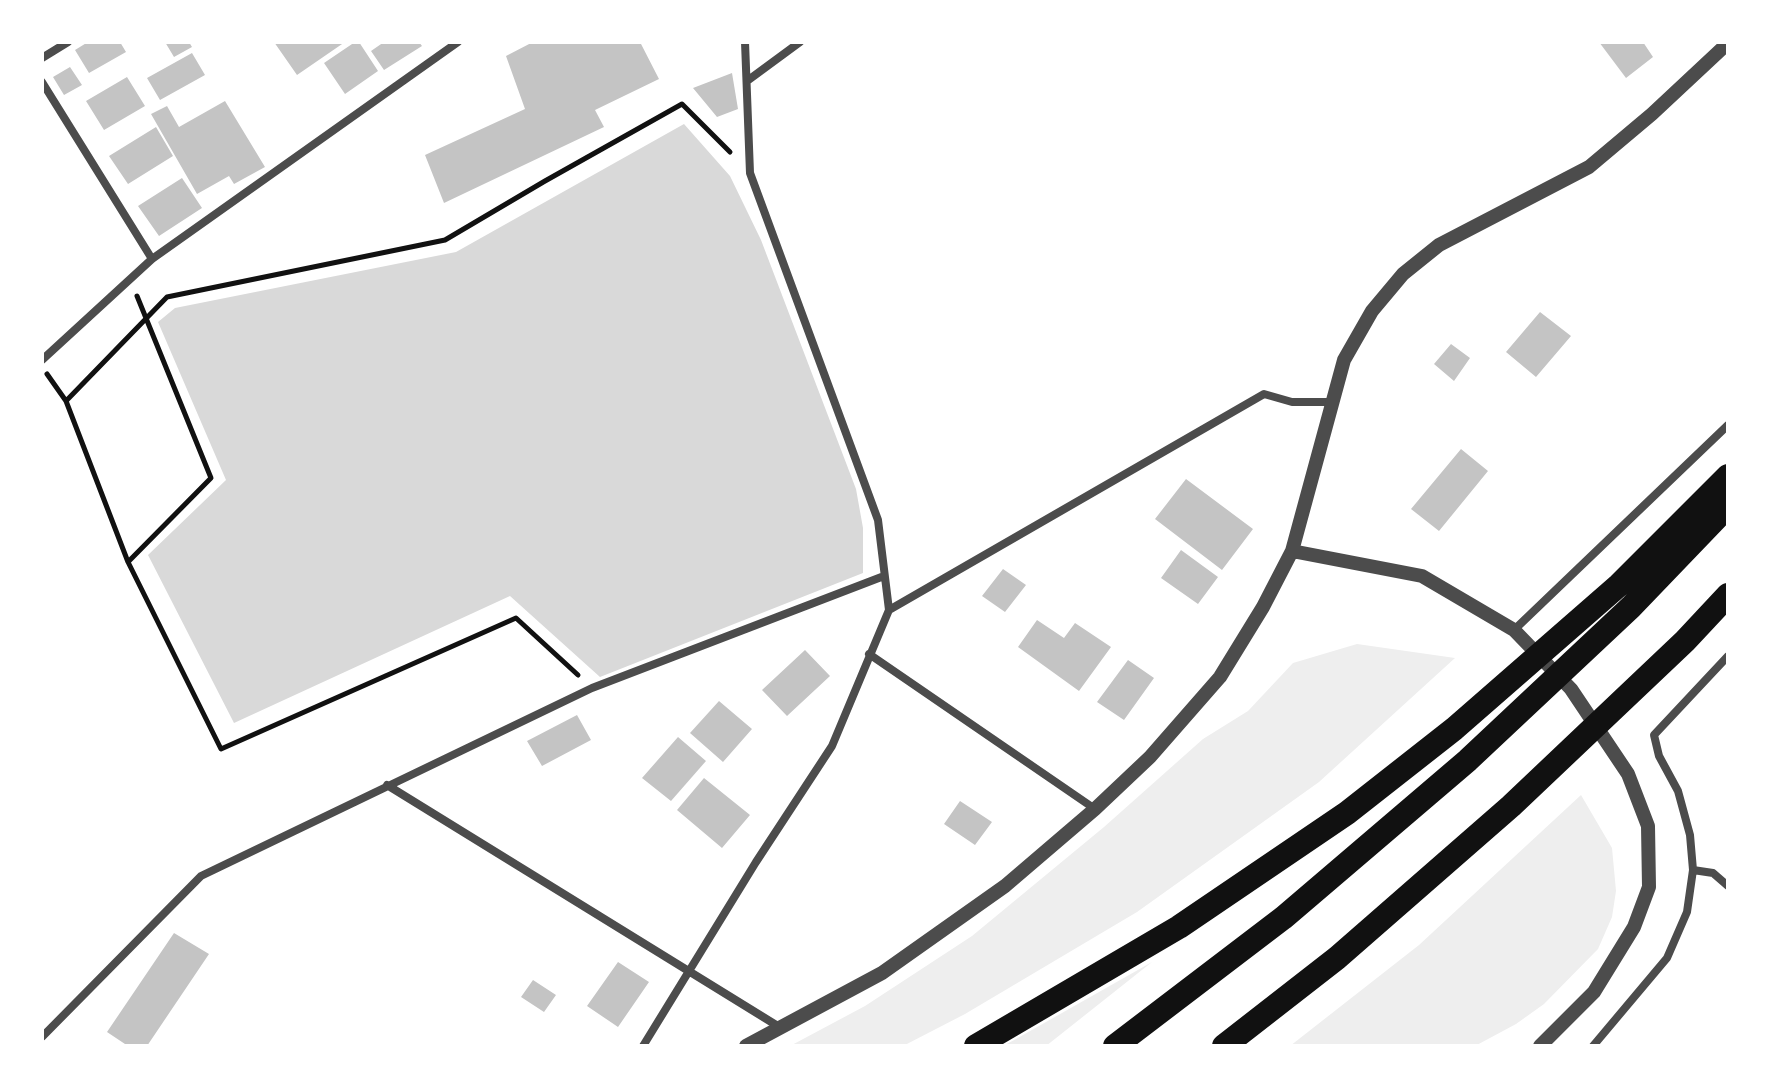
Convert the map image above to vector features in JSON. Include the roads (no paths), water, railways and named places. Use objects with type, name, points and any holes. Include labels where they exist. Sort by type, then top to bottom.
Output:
[{"type":"highway","points":[[976,1046],[1179,927],[1347,813],[1454,729],[1619,585],[1728,476]]},
{"type":"highway","points":[[1115,1046],[1283,918],[1468,760],[1631,607],[1728,506]]},
{"type":"highway","points":[[1224,1046],[1337,958],[1511,806],[1685,641],[1728,595]]},
{"type":"street","points":[[42,58],[68,42]]},
{"type":"street","points":[[42,360],[152,259],[458,42]]},
{"type":"street","points":[[643,1046],[756,862],[832,746],[889,610],[878,520],[750,173],[745,42]]},
{"type":"street","points":[[747,81],[800,42]]},
{"type":"street","points":[[746,1046],[882,973],[1005,886],[1150,757],[1220,677],[1263,607],[1292,551],[1344,360],[1372,311],[1403,274],[1439,245],[1589,167],[1728,43]]},
{"type":"street","points":[[42,82],[152,259]]},
{"type":"street","points":[[889,610],[1264,394],[1292,402],[1332,402]]},
{"type":"street","points":[[1514,630],[1728,425]]},
{"type":"street","points":[[1292,551],[1422,576],[1514,630],[1571,689],[1628,774],[1648,826],[1649,887],[1634,927],[1594,992],[1540,1046]]},
{"type":"street","points":[[42,1037],[201,876],[592,688],[884,576]]},
{"type":"street","points":[[869,654],[1095,809]]},
{"type":"street","points":[[1593,1046],[1667,958],[1687,912],[1693,870],[1690,835],[1678,791],[1659,756],[1654,735],[1728,656]]},
{"type":"street","points":[[387,785],[782,1028]]},
{"type":"street","points":[[1693,870],[1713,873],[1728,886]]}]
